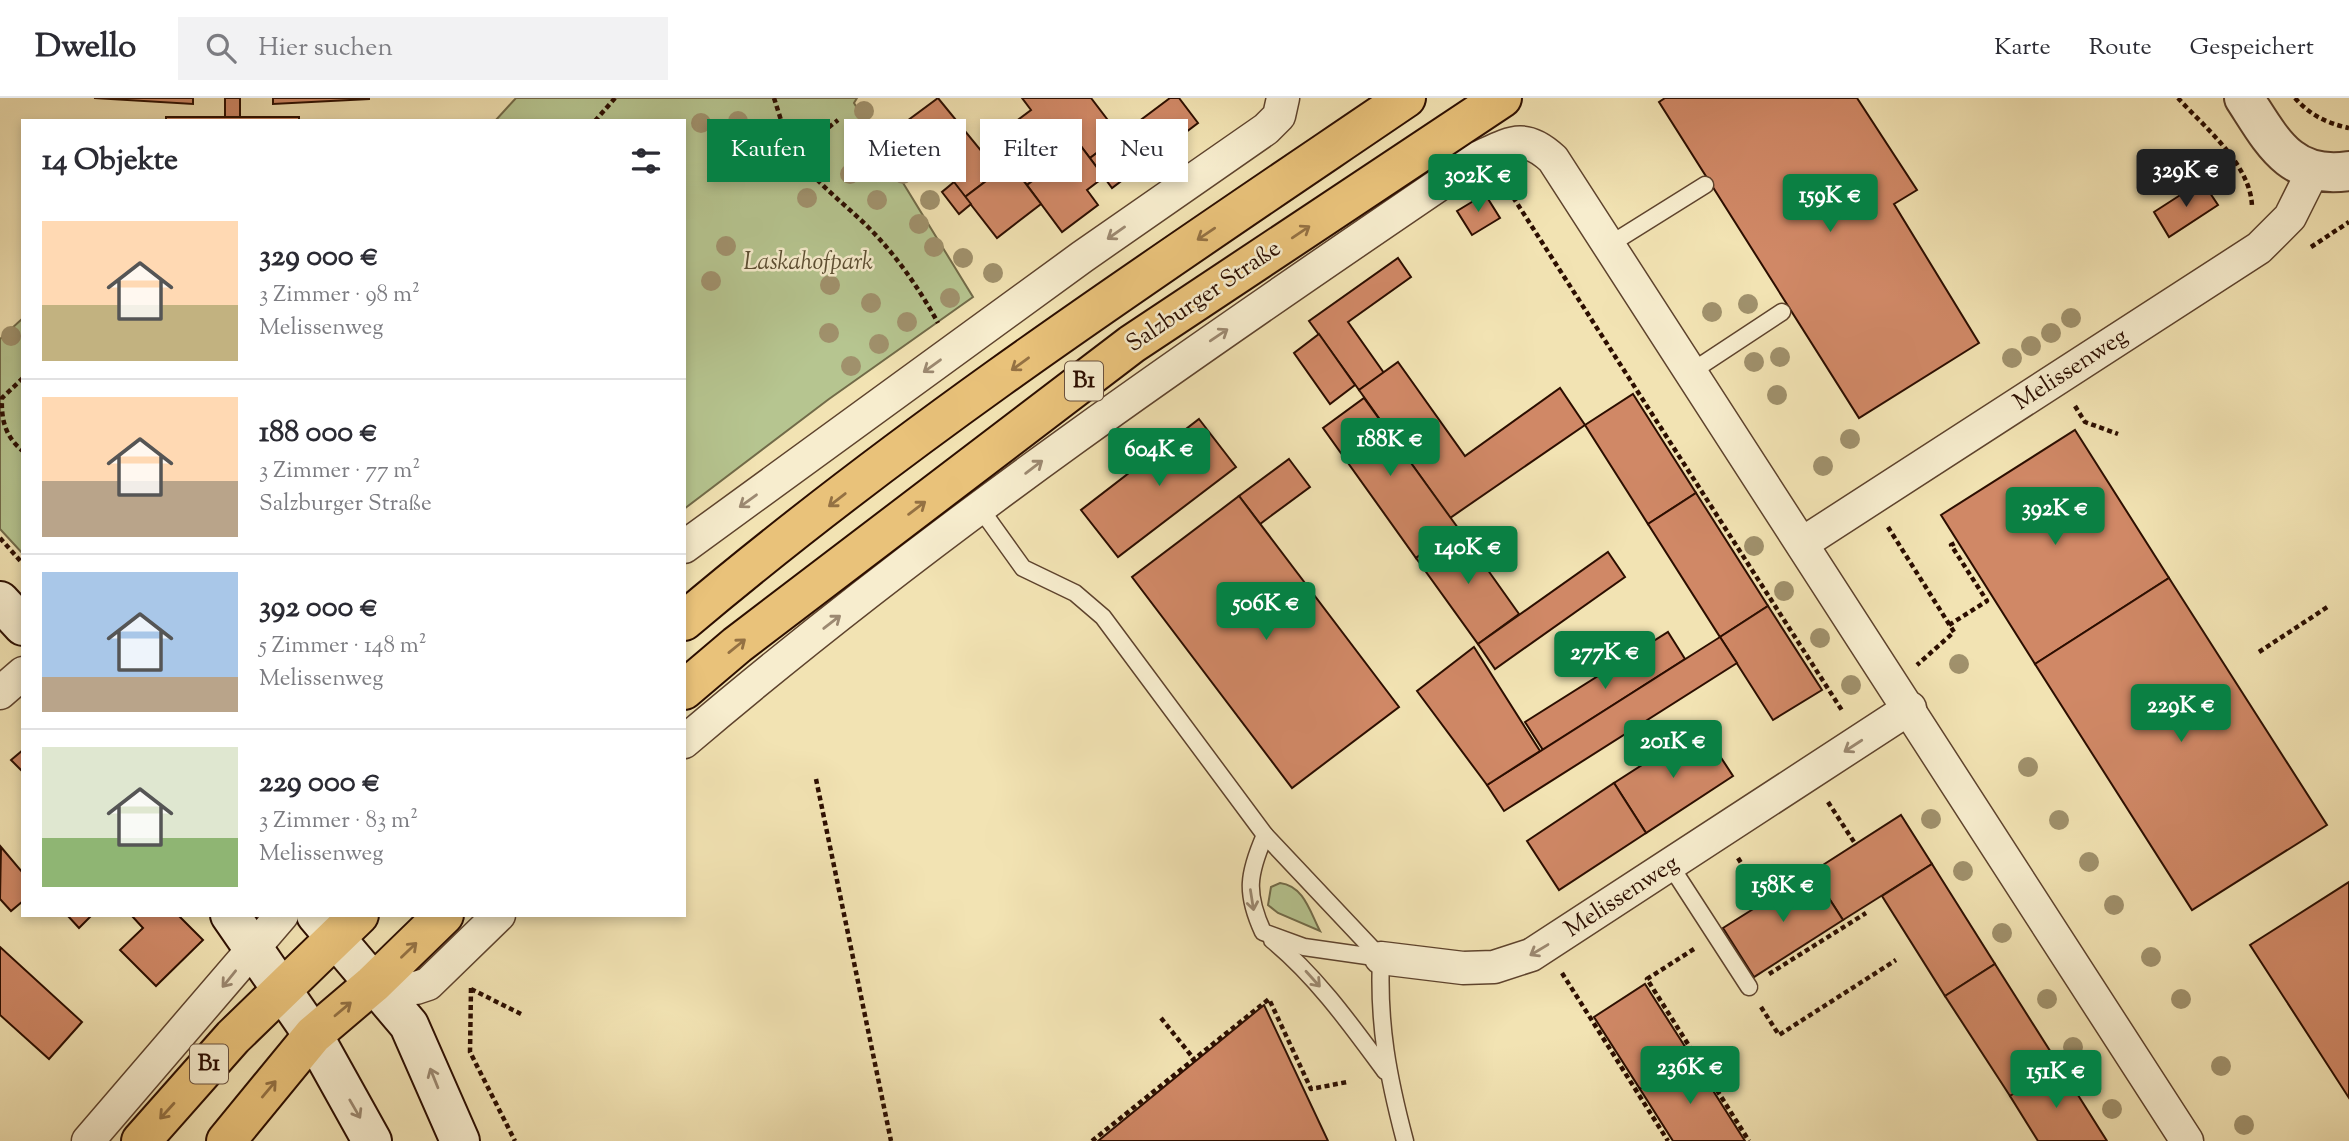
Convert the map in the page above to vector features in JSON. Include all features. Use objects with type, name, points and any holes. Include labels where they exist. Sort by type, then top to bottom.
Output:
[{"type":"main road","name":"Salzburger Straße","points":[[686,619],[928,430],[1105,303],[1406,98]]},
{"type":"main road","name":"Salzburger Straße","points":[[686,688],[737,645],[1132,344],[1502,98]]},
{"type":"main road","points":[[2244,98],[2274,144],[2295,164],[2331,171]]},
{"type":"main road","points":[[0,601],[21,624]]},
{"type":"main road","points":[[231,917],[313,1035],[372,1141]]},
{"type":"main road","name":"B1","points":[[226,1141],[313,1035],[373,984],[442,917]]},
{"type":"main road","points":[[337,922],[373,984],[409,1025],[460,1141]]},
{"type":"main road","name":"B1","points":[[141,1141],[280,989],[337,922]]},
{"type":"street","points":[[686,546],[1082,257],[1266,129],[1279,116],[1283,100]]},
{"type":"street","points":[[686,740],[755,681],[980,509],[1196,350],[1480,157],[1507,144],[1526,141],[1538,145],[1553,159],[1893,681],[2187,1141]]},
{"type":"street","name":"Melissenweg","points":[[1803,543],[2259,248],[2331,171]]},
{"type":"street","points":[[0,693],[21,675]]},
{"type":"street","name":"Melissenweg","points":[[1381,958],[1463,968],[1494,967],[1531,955],[1910,708]]},
{"type":"street","points":[[88,1141],[280,917]]},
{"type":"street","points":[[373,984],[416,988],[428,984],[497,917]]},
{"type":"lane","points":[[1609,245],[1705,185]]},
{"type":"lane","points":[[1691,372],[1782,312]]},
{"type":"lane","points":[[980,509],[1023,568],[1075,593],[1103,617],[1265,835],[1381,958],[1379,1006],[1387,1073],[1405,1141]]},
{"type":"lane","points":[[1265,835],[1250,869],[1253,911],[1264,932],[1292,956],[1324,992],[1387,1073]]},
{"type":"lane","points":[[1670,865],[1749,987]]},
{"type":"lane","points":[[1264,932],[1304,947],[1381,958]]},
{"type":"path","points":[[597,119],[615,98]]},
{"type":"path","points":[[774,98],[781,119]]},
{"type":"path","points":[[2178,98],[2234,160],[2249,190],[2252,205],[2250,218]]},
{"type":"path","points":[[2295,98],[2308,112],[2330,124],[2349,128]]},
{"type":"path","points":[[830,126],[838,120]]},
{"type":"path","points":[[1497,171],[1861,740]]},
{"type":"path","points":[[819,182],[869,228],[897,260],[920,290],[942,329]]},
{"type":"path","points":[[2310,247],[2349,222]]},
{"type":"path","points":[[21,380],[2,398],[1,412],[6,430],[14,444],[21,449]]},
{"type":"path","points":[[2070,400],[2085,422],[2118,434]]},
{"type":"path","points":[[1843,713],[1918,664],[1954,632],[1883,519]]},
{"type":"path","points":[[0,538],[21,562]]},
{"type":"path","points":[[1949,625],[1987,601],[1951,545],[1957,542]]},
{"type":"path","points":[[2259,652],[2329,606]]},
{"type":"path","points":[[816,779],[891,1141]]},
{"type":"path","points":[[1826,798],[1856,845]]},
{"type":"path","points":[[1736,855],[1765,901]]},
{"type":"path","points":[[1866,913],[1749,987],[1779,1035],[1896,960]]},
{"type":"path","points":[[1716,936],[1647,979],[1749,1141]]},
{"type":"path","points":[[1559,967],[1668,1141]]},
{"type":"path","points":[[467,981],[471,989],[468,1012],[470,1052],[515,1141]]},
{"type":"path","points":[[471,989],[521,1014]]},
{"type":"path","points":[[1092,1141],[1269,999],[1311,1089],[1347,1082]]},
{"type":"path","points":[[1161,1018],[1194,1059]]},
{"type":"green space","name":"Laskahofpark","points":[[516,98],[857,98],[854,103],[864,119],[844,119],[844,182],[902,182],[973,297],[829,399],[686,507],[686,119],[497,119]]},
{"type":"green space","points":[[21,320],[21,552],[0,529],[0,339]]},
{"type":"green space","points":[[1280,883],[1301,894],[1320,931],[1278,913],[1268,905],[1271,887]]},
{"type":"building","points":[[94,98],[193,98],[193,104]]},
{"type":"building","points":[[225,98],[240,98],[240,117],[225,117]]},
{"type":"building","points":[[273,98],[369,98],[369,99],[273,104]]},
{"type":"building","points":[[938,98],[955,119],[910,119]]},
{"type":"building","points":[[1022,98],[1091,98],[1107,119],[1096,119],[1096,154],[1090,158],[1082,148],[1082,119],[1019,119],[1031,110]]},
{"type":"building","points":[[1170,98],[1179,98],[1198,123],[1188,131],[1188,119],[1142,119]]},
{"type":"building","points":[[1665,98],[1857,98],[1917,190],[1894,204],[1979,343],[1859,418],[1659,102]]},
{"type":"building","points":[[166,117],[299,117],[299,119]]},
{"type":"building","points":[[966,132],[980,150],[980,182],[985,182],[965,197],[954,182],[966,182]]},
{"type":"building","points":[[1082,148],[1096,166],[1097,182],[1087,190],[1098,205],[1062,232],[1027,185],[1031,182],[1082,182]]},
{"type":"building","points":[[1096,154],[1096,166],[1090,158]]},
{"type":"building","points":[[2202,181],[2218,205],[2169,237],[2154,212]]},
{"type":"building","points":[[954,182],[971,204],[959,214],[942,192]]},
{"type":"building","points":[[985,182],[1024,182],[1041,204],[997,238],[965,197]]},
{"type":"building","points":[[1108,182],[1120,182],[1112,188]]},
{"type":"building","points":[[1485,194],[1500,218],[1472,235],[1457,211]]},
{"type":"building","points":[[1398,258],[1411,277],[1348,322],[1384,373],[1359,390],[1309,321]]},
{"type":"building","points":[[1319,334],[1355,385],[1330,404],[1294,353]]},
{"type":"building","points":[[1398,362],[1465,456],[1560,388],[1585,425],[1450,518],[1359,390]]},
{"type":"building","points":[[1633,394],[1696,493],[1648,524],[1585,425]]},
{"type":"building","points":[[1364,398],[1458,528],[1416,558],[1323,428]]},
{"type":"building","points":[[1199,419],[1236,467],[1118,557],[1081,510]]},
{"type":"building","points":[[2075,430],[2169,578],[2035,664],[1941,515]]},
{"type":"building","points":[[1289,459],[1310,487],[1260,524],[1239,496]]},
{"type":"building","points":[[1696,493],[1768,606],[1720,637],[1648,524]]},
{"type":"building","points":[[1239,496],[1399,707],[1292,788],[1132,577]]},
{"type":"building","points":[[1458,528],[1519,614],[1478,644],[1416,558]]},
{"type":"building","points":[[1608,552],[1625,577],[1495,669],[1478,644]]},
{"type":"building","points":[[2169,578],[2327,825],[2192,910],[2035,664]]},
{"type":"building","points":[[1768,606],[1822,690],[1773,720],[1720,637]]},
{"type":"building","points":[[1668,632],[1685,659],[1543,750],[1525,722]]},
{"type":"building","points":[[1720,637],[1737,663],[1504,811],[1487,785]]},
{"type":"building","points":[[1474,647],[1540,751],[1487,785],[1417,691]]},
{"type":"building","points":[[1701,727],[1733,776],[1646,833],[1614,783]]},
{"type":"building","points":[[21,752],[21,770],[11,760]]},
{"type":"building","points":[[1614,783],[1646,833],[1559,890],[1527,841]]},
{"type":"building","points":[[1901,815],[1932,864],[1843,920],[1812,872]]},
{"type":"building","points":[[1,847],[21,871],[21,903],[11,911],[0,899]]},
{"type":"building","points":[[1932,864],[1995,964],[1945,996],[1882,896]]},
{"type":"building","points":[[1812,872],[1843,920],[1754,977],[1723,928]]},
{"type":"building","points":[[2349,882],[2349,1098],[2250,945]]},
{"type":"building","points":[[69,917],[90,917],[79,928]]},
{"type":"building","points":[[133,917],[180,917],[203,940],[156,986],[120,950],[143,928]]},
{"type":"building","points":[[0,947],[82,1022],[49,1059],[0,1015]]},
{"type":"building","points":[[1995,964],[2059,1065],[2010,1096],[1945,996]]},
{"type":"building","points":[[1645,984],[1691,1056],[1640,1089],[1594,1017]]},
{"type":"building","points":[[1264,1005],[1328,1141],[1098,1141]]},
{"type":"building","points":[[1691,1056],[1745,1141],[1673,1141],[1640,1089]]},
{"type":"building","points":[[2059,1065],[2107,1141],[2038,1141],[2010,1096]]}]
